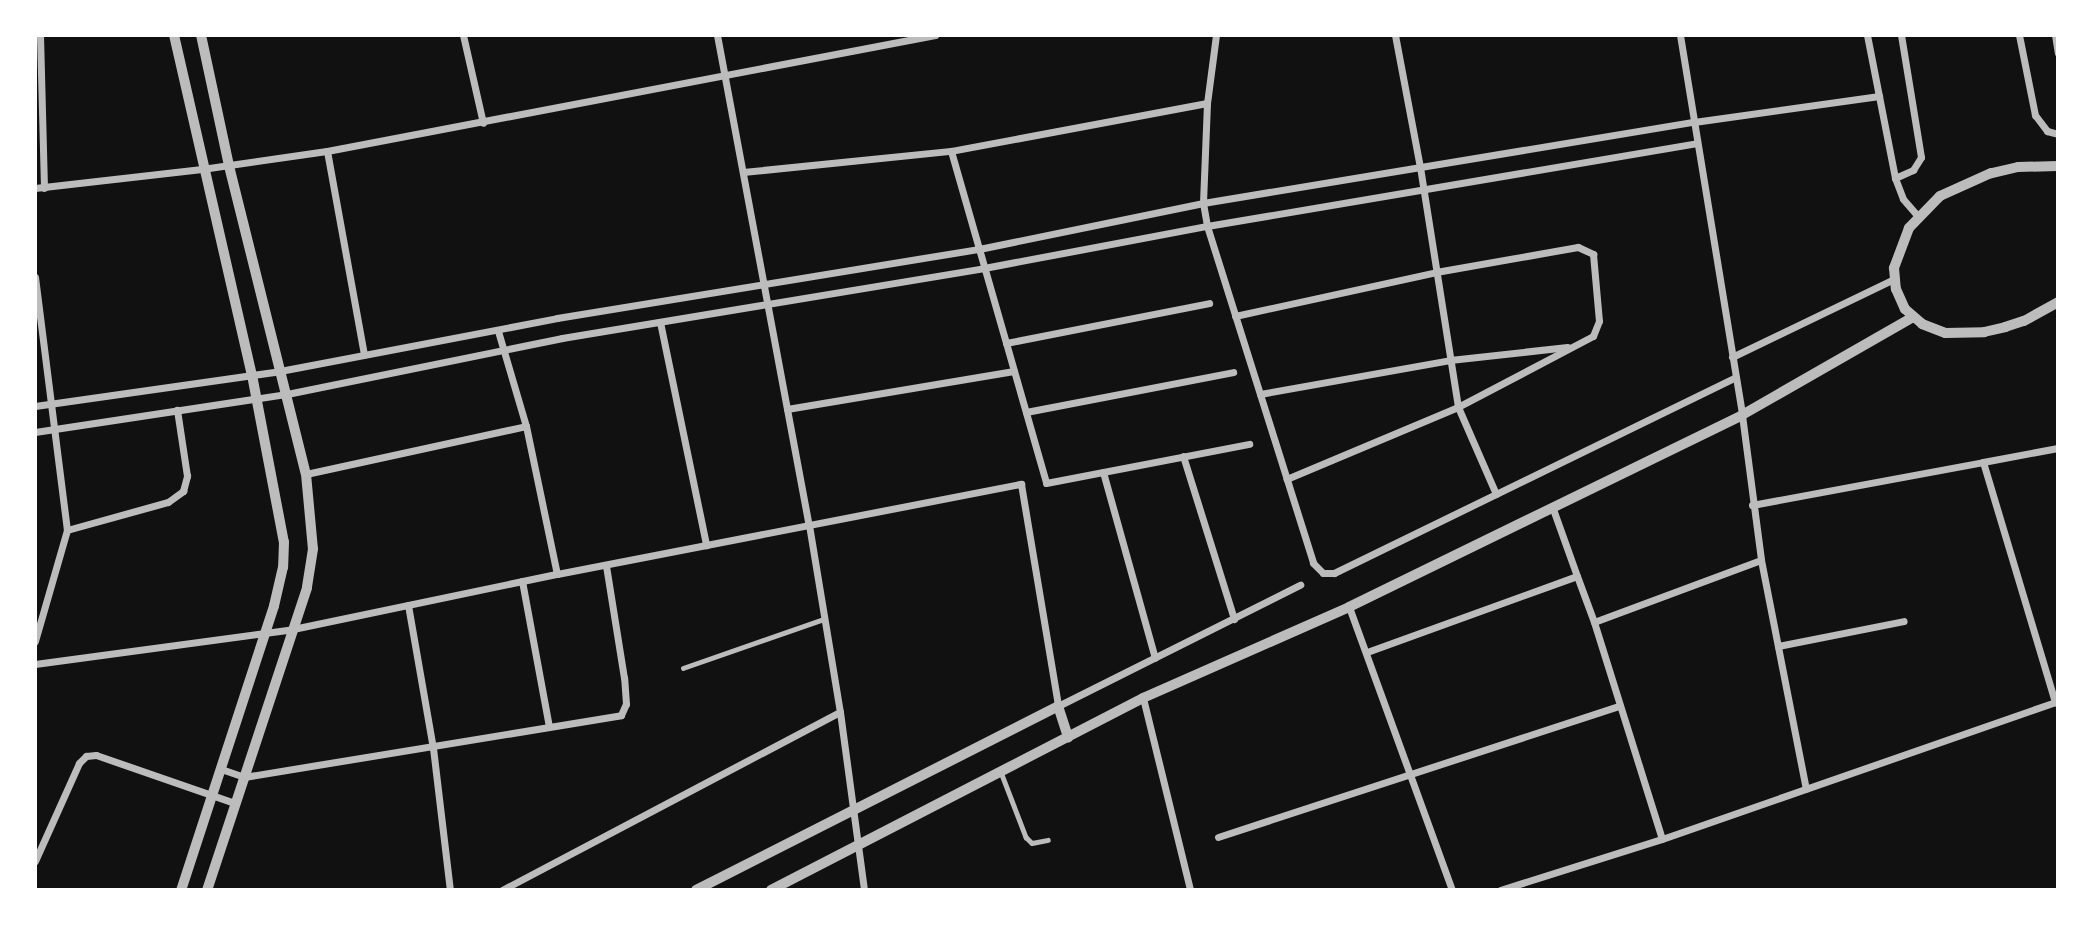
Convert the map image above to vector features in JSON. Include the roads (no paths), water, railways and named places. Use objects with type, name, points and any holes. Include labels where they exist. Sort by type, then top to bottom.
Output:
[{"type":"street","points":[[40,35],[44,188]]},
{"type":"street","points":[[174,35],[202,169],[253,375],[284,541],[279,588],[181,890]]},
{"type":"street","points":[[201,35],[229,166],[306,474],[313,549],[307,588],[207,890]]},
{"type":"street","points":[[463,35],[483,123]]},
{"type":"street","points":[[717,35],[809,525],[840,712],[864,890]]},
{"type":"street","points":[[35,188],[229,166],[327,151],[935,35]]},
{"type":"street","points":[[1216,35],[1207,103],[1203,203],[1207,226],[1313,563],[1323,573],[1334,573],[1736,377]]},
{"type":"street","points":[[1395,35],[1424,189],[1458,407],[1496,494]]},
{"type":"street","points":[[1680,35],[1742,415],[1761,560],[1806,789]]},
{"type":"street","points":[[1867,35],[1895,178],[1903,199],[1917,216]]},
{"type":"street","points":[[1895,178],[1913,170],[1921,157],[1901,35]]},
{"type":"street","points":[[2019,35],[2035,115],[2047,131],[2058,134]]},
{"type":"street","points":[[2055,35],[2058,53]]},
{"type":"street","points":[[35,407],[280,371],[557,318],[979,250],[1203,203],[1694,122],[1879,96]]},
{"type":"street","points":[[743,172],[951,150],[1207,103]]},
{"type":"street","points":[[35,432],[287,394],[505,349],[1698,143]]},
{"type":"street","points":[[951,150],[1046,483],[1249,444]]},
{"type":"street","points":[[327,151],[364,355]]},
{"type":"street","points":[[2058,166],[2018,167],[1991,173],[1940,196],[1917,216],[1902,241],[1894,279],[1899,299],[1913,317],[1932,329],[1945,332],[1984,332],[2024,321],[2058,302]]},
{"type":"street","points":[[1236,316],[1436,272],[1578,247],[1593,254],[1599,321],[1593,336],[1458,407],[1287,479]]},
{"type":"street","points":[[35,277],[67,530],[35,641]]},
{"type":"street","points":[[1732,357],[1894,279]]},
{"type":"street","points":[[1006,343],[1209,303]]},
{"type":"street","points":[[771,890],[1143,698],[1349,607],[1742,415],[1913,317]]},
{"type":"street","points":[[660,322],[706,545]]},
{"type":"street","points":[[498,331],[526,426],[557,574]]},
{"type":"street","points":[[1260,394],[1450,360],[1574,346]]},
{"type":"street","points":[[787,409],[1014,370]]},
{"type":"street","points":[[1026,412],[1233,372]]},
{"type":"street","points":[[67,530],[168,502],[183,491],[187,476],[177,410]]},
{"type":"street","points":[[306,474],[526,426]]},
{"type":"street","points":[[1752,505],[2058,448]]},
{"type":"street","points":[[1183,456],[1234,619]]},
{"type":"street","points":[[1500,890],[1662,839],[2057,701],[1983,462]]},
{"type":"street","points":[[1103,472],[1155,658]]},
{"type":"street","points":[[35,664],[293,629],[557,574],[1021,484],[1058,706],[1068,737]]},
{"type":"street","points":[[1553,509],[1594,622],[1662,839]]},
{"type":"street","points":[[1594,622],[1761,560]]},
{"type":"street","points":[[221,769],[244,776],[433,748],[621,715],[625,710],[624,678],[606,565]]},
{"type":"street","points":[[1367,652],[1577,576]]},
{"type":"street","points":[[522,582],[549,727]]},
{"type":"street","points":[[696,890],[1300,585]]},
{"type":"street","points":[[408,605],[433,748],[450,890]]},
{"type":"street","points":[[1349,607],[1452,890]]},
{"type":"street","points":[[1778,646],[1904,621]]},
{"type":"street","points":[[1143,698],[1190,890]]},
{"type":"street","points":[[1218,837],[1619,706]]},
{"type":"street","points":[[502,890],[840,712]]},
{"type":"street","points":[[35,860],[79,763],[86,756],[96,755],[235,803]]},
{"type":"lane","points":[[683,668],[825,619]]},
{"type":"lane","points":[[1001,772],[1026,838],[1032,843],[1048,840]]}]
